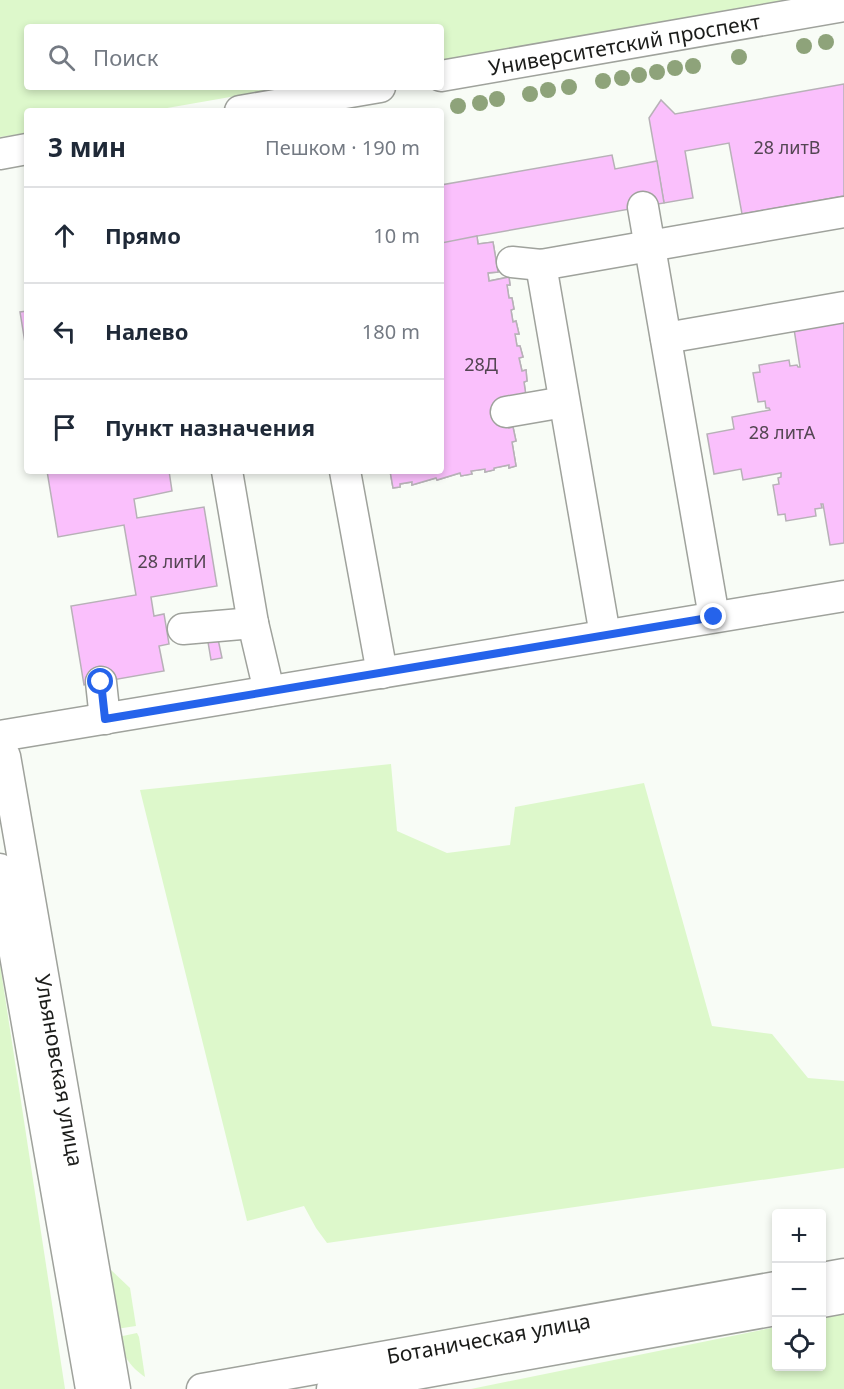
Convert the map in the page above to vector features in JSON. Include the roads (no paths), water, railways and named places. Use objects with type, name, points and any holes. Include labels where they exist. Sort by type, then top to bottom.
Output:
[{"type":"street","name":"Университетский проспект","points":[[444,75],[844,6]]},
{"type":"street","points":[[258,108],[362,90]]},
{"type":"street","points":[[0,154],[24,150]]},
{"type":"street","points":[[643,207],[714,617]]},
{"type":"street","points":[[605,635],[564,402],[527,263],[650,246],[844,212]]},
{"type":"street","points":[[666,338],[844,307]]},
{"type":"street","points":[[506,412],[564,402]]},
{"type":"street","points":[[227,474],[253,623],[269,692]]},
{"type":"street","points":[[346,474],[382,673]]},
{"type":"street","points":[[0,736],[844,596]]},
{"type":"street","points":[[183,629],[253,623]]},
{"type":"street","points":[[101,682],[105,719]]},
{"type":"street","name":"Ульяновская улица","points":[[0,751],[5,756],[115,1389]]},
{"type":"street","name":"Ульяновская улица","points":[[0,869],[91,1389]]},
{"type":"street","points":[[826,1277],[844,1274]]},
{"type":"street","name":"Ботаническая улица","points":[[202,1389],[772,1288]]},
{"type":"street","points":[[826,1301],[844,1299]]},
{"type":"street","name":"Ботаническая улица","points":[[332,1389],[772,1311]]}]
